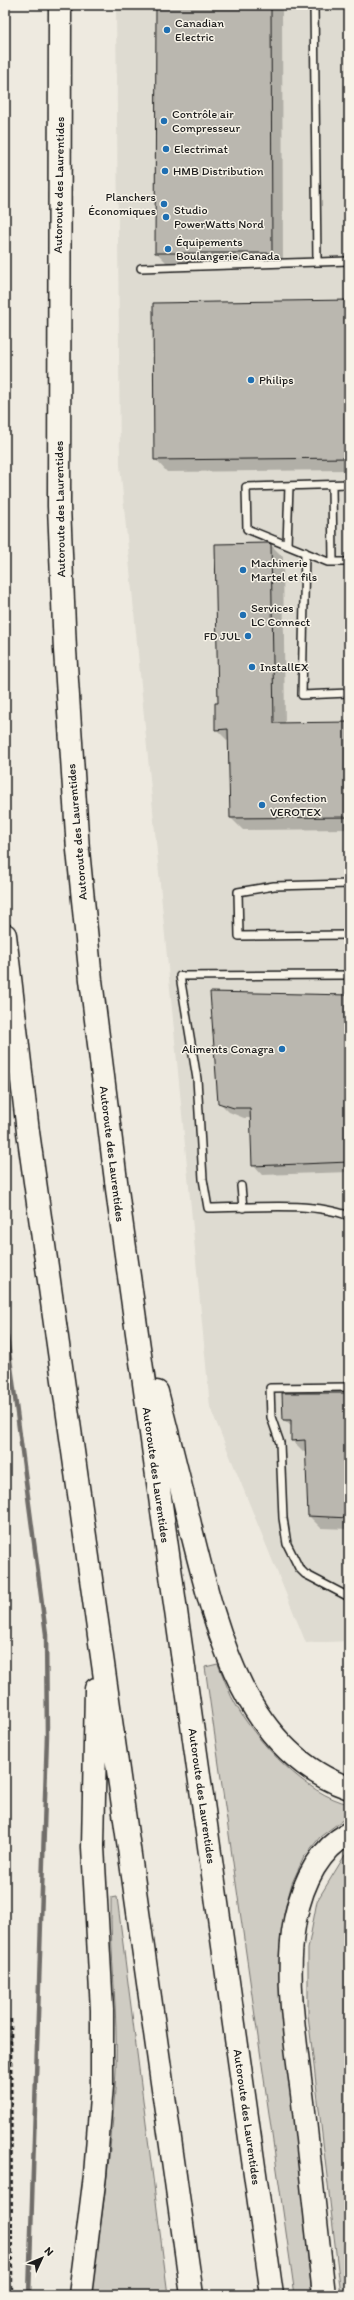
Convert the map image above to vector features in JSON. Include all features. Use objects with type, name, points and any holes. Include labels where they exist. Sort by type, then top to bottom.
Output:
[{"type":"highway","name":"Autoroute des Laurentides","points":[[60,5],[58,396],[59,506],[64,643],[78,850],[90,980],[128,1276],[272,2295]]},
{"type":"highway","points":[[5,935],[27,1125],[192,2295]]},
{"type":"highway","points":[[128,1276],[204,1581],[231,1664],[256,1711],[282,1744],[323,1777],[349,1788]]},
{"type":"highway","points":[[80,2295],[95,2175],[102,2085],[102,2010],[94,1847],[98,1623]]},
{"type":"highway","points":[[324,2295],[299,2067],[294,2011],[292,1954],[295,1920],[307,1881],[321,1856],[331,1846],[349,1833]]},
{"type":"lane","points":[[314,5],[317,262]]},
{"type":"lane","points":[[140,268],[349,261]]},
{"type":"lane","points":[[349,484],[246,487],[247,529],[328,562],[349,562]]},
{"type":"lane","points":[[332,485],[333,562]]},
{"type":"lane","points":[[287,545],[289,486]]},
{"type":"lane","points":[[305,552],[302,695],[349,693]]},
{"type":"lane","points":[[349,884],[274,886],[238,892],[238,900],[239,936],[349,935]]},
{"type":"lane","points":[[349,975],[180,976],[197,1078],[203,1179],[208,1208],[312,1208],[334,1210],[349,1216]]},
{"type":"lane","points":[[241,1186],[243,1208]]},
{"type":"lane","points":[[349,1387],[270,1388],[271,1417],[280,1443],[283,1518],[287,1544],[299,1568],[305,1574],[349,1596]]},
{"type":"path","points":[[11,2019],[12,2295]]},
{"type":"shaded area","points":[[116,5],[349,5],[349,1641],[306,1643],[210,1407],[120,465]]},
{"type":"shaded area","points":[[218,1664],[229,1691],[246,1721],[257,1736],[285,1766],[317,1790],[333,1799],[349,1804],[349,1818],[341,1821],[320,1837],[304,1857],[292,1883],[284,1913],[282,2008],[312,2295],[295,2295],[205,1667]]},
{"type":"shaded area","points":[[349,1853],[349,2295],[341,2295],[308,2015],[308,1949],[317,1901],[345,1855]]},
{"type":"shaded area","points":[[117,1897],[168,2295],[91,2295],[106,2182],[116,2070],[111,1898]]},
{"type":"building","points":[[156,5],[271,5],[272,253],[155,253]]},
{"type":"building","name":"Philips","points":[[349,300],[349,458],[154,460],[153,303]]},
{"type":"building","points":[[215,544],[271,544],[274,723],[349,722],[349,817],[230,818],[228,729],[215,730],[215,703],[218,703]]},
{"type":"building","name":"Aliments Conagra","points":[[210,992],[349,995],[349,1162],[252,1166],[250,1108],[234,1108],[218,1103]]},
{"type":"building","points":[[282,1393],[349,1393],[349,1518],[308,1516],[305,1440],[291,1441],[291,1420],[283,1420]]},
{"type":"waterway","points":[[5,1321],[46,1634],[47,1735],[29,2295]]},
{"type":"place","name":"Canadian Electric","points":[[167,30]]},
{"type":"place","name":"Contrôle air Compresseur","points":[[164,121]]},
{"type":"place","name":"Electrimat","points":[[166,149]]},
{"type":"place","name":"HMB Distribution","points":[[165,171]]},
{"type":"place","name":"Planchers Économiques","points":[[164,204]]},
{"type":"place","name":"Studio PowerWatts Nord","points":[[166,217]]},
{"type":"place","name":"Équipements Boulangerie Canada","points":[[168,249]]},
{"type":"place","name":"Philips","points":[[251,380]]},
{"type":"place","name":"Machinerie Martel et fils","points":[[243,570]]},
{"type":"place","name":"Services LC Connect","points":[[243,615]]},
{"type":"place","name":"FD JUL","points":[[248,636]]},
{"type":"place","name":"InstallEX","points":[[252,667]]},
{"type":"place","name":"Confection VEROTEX","points":[[262,805]]},
{"type":"place","name":"Aliments Conagra","points":[[282,1049]]}]
